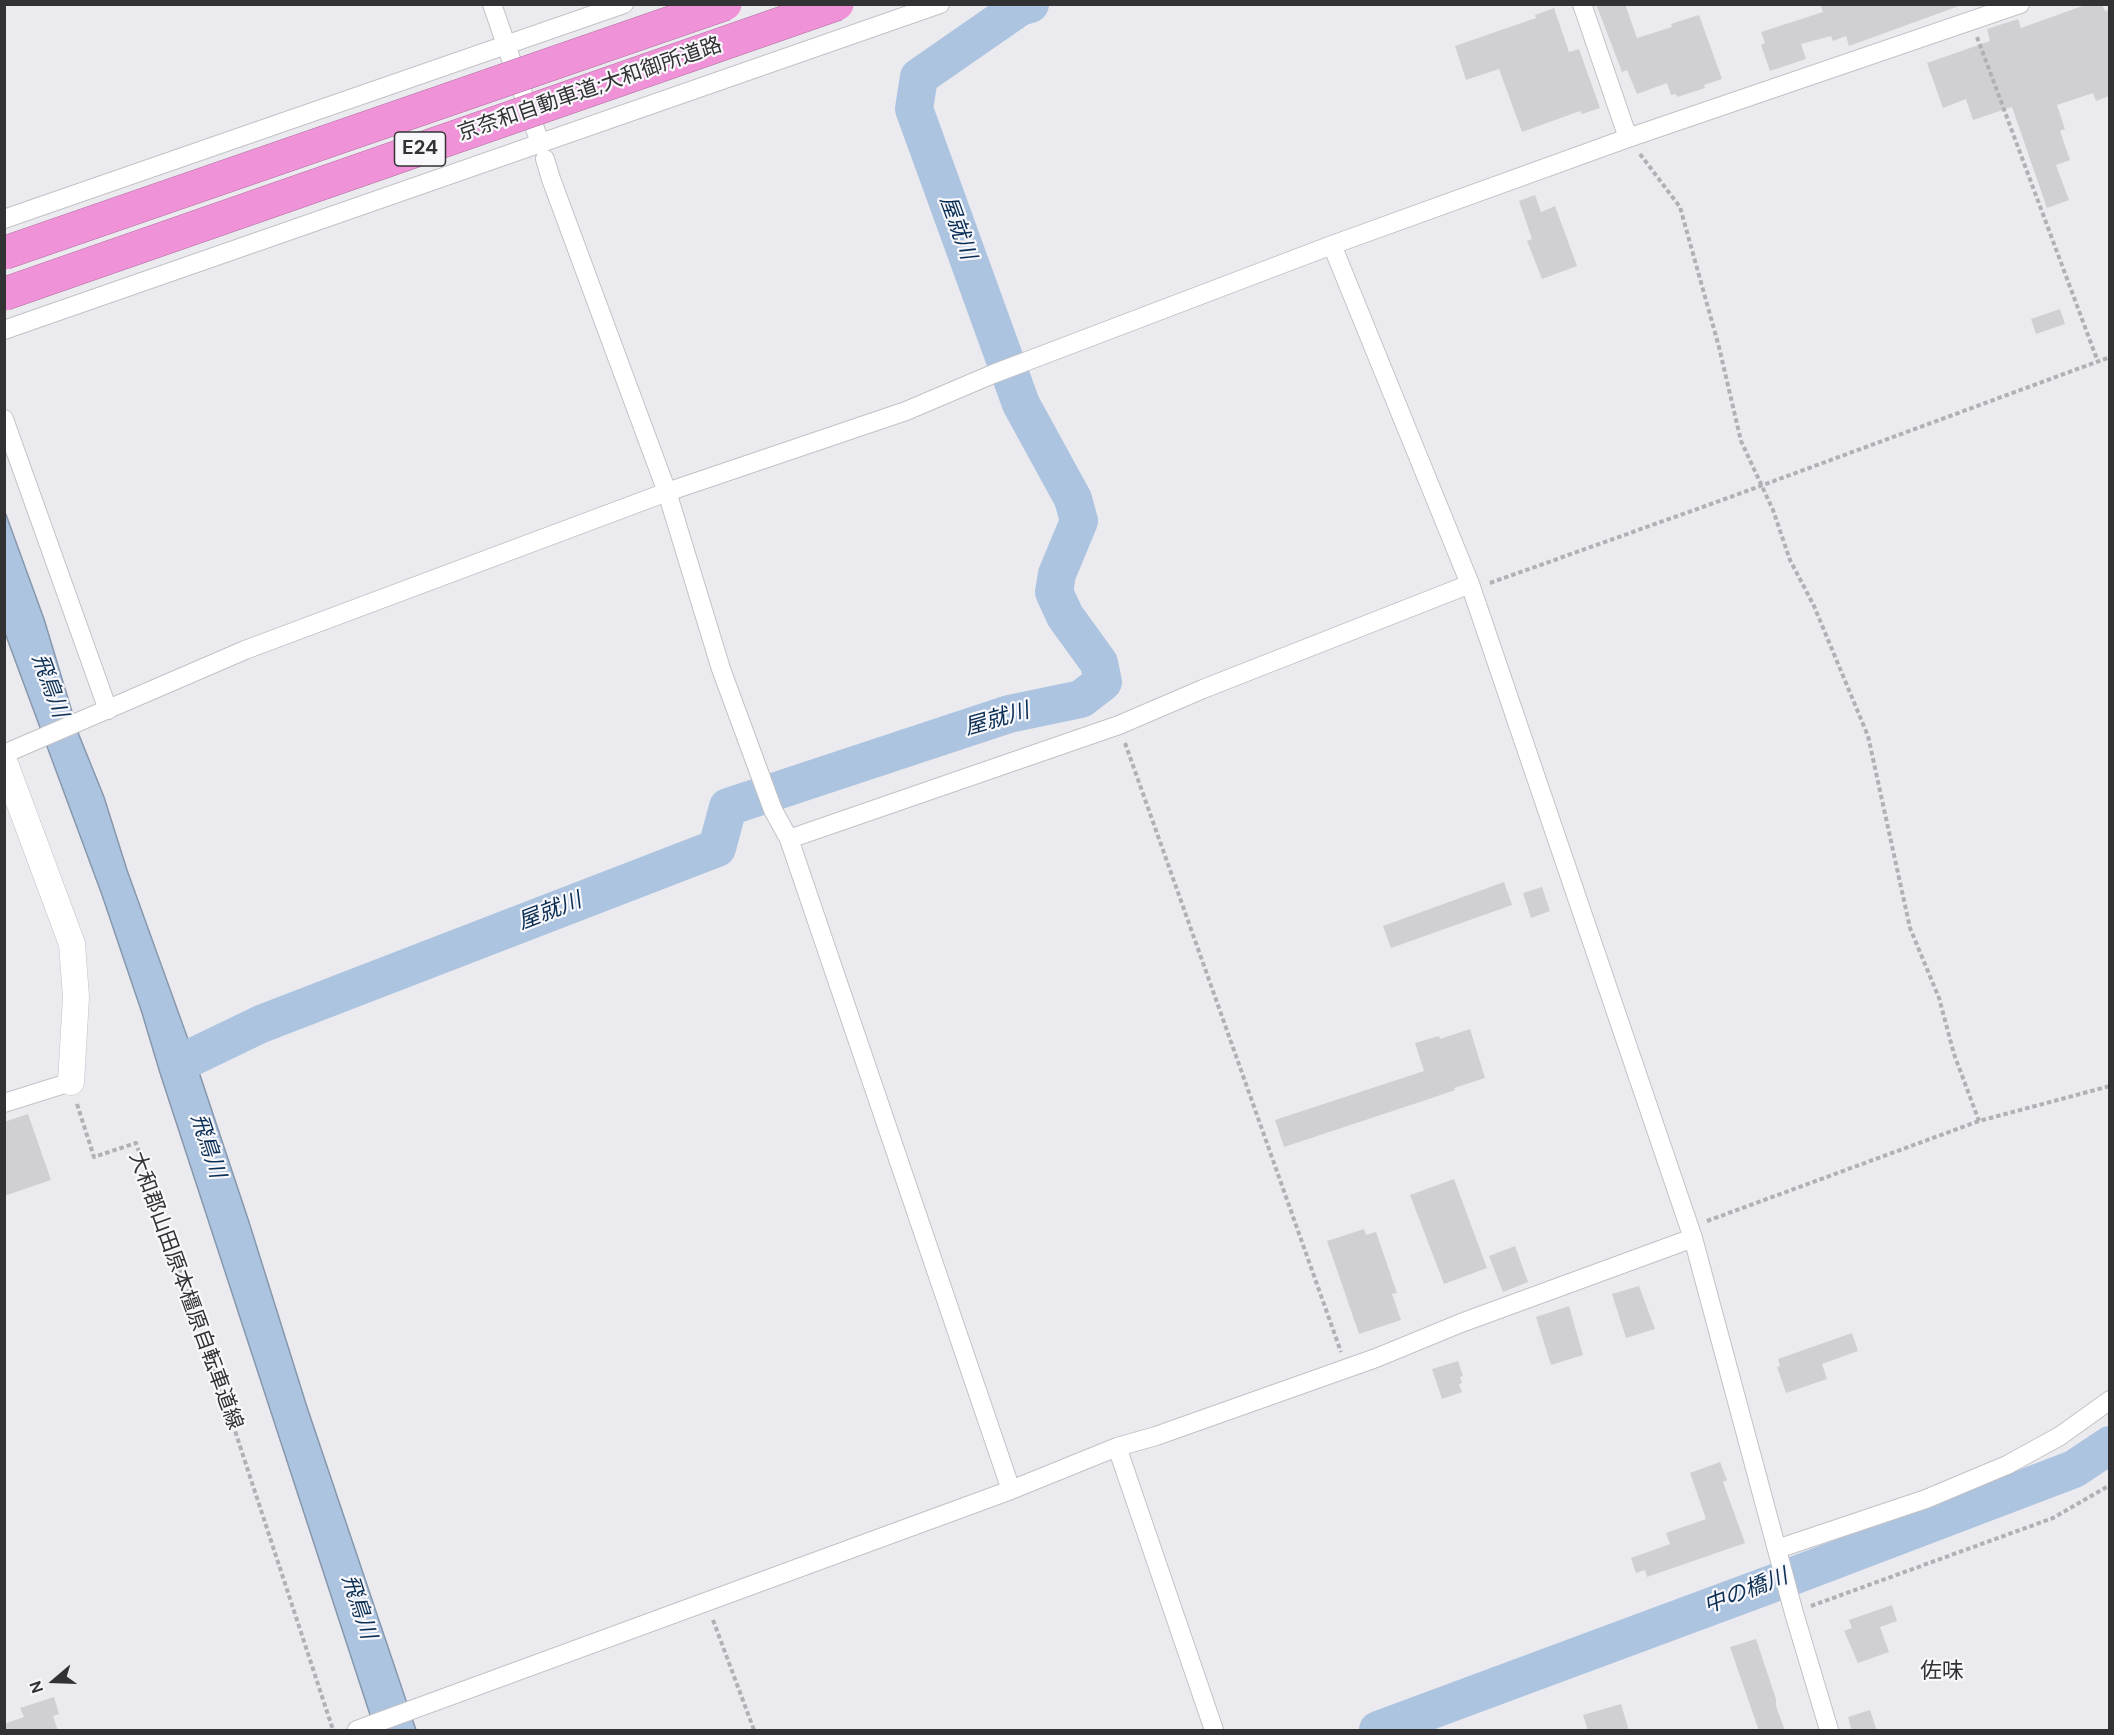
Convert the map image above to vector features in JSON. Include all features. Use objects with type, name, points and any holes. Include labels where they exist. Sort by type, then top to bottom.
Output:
[{"type":"highway","name":"京奈和自動車道;大和御所道路","points":[[4,253],[725,4]]},
{"type":"highway","name":"京奈和自動車道;大和御所道路","points":[[4,294],[837,4]]},
{"type":"main road","points":[[7,756],[72,944],[76,997],[70,1082]]},
{"type":"street","points":[[492,4],[551,179],[667,492],[720,669],[773,810],[789,840],[1011,1490]]},
{"type":"street","points":[[4,219],[624,4]]},
{"type":"street","points":[[4,330],[542,151],[940,4]]},
{"type":"street","points":[[1582,4],[1628,138]]},
{"type":"street","points":[[7,756],[245,650],[667,492],[906,411],[993,374],[1332,245],[1628,138],[2020,4]]},
{"type":"street","points":[[1332,245],[1471,587],[1691,1233],[1794,1613],[1829,1731]]},
{"type":"street","points":[[4,419],[105,712]]},
{"type":"street","points":[[789,840],[1119,725],[1203,689],[1471,587]]},
{"type":"street","points":[[4,1103],[70,1082]]},
{"type":"street","points":[[357,1731],[1011,1490],[1117,1447],[1156,1436],[1347,1368],[1691,1233]]},
{"type":"street","points":[[1777,1549],[1926,1499],[2007,1465],[2060,1436],[2109,1400]]},
{"type":"street","points":[[1117,1447],[1214,1731]]},
{"type":"path","points":[[1971,21],[2098,362]]},
{"type":"path","points":[[1628,138],[1680,207],[1719,347],[1741,441],[1773,510],[1790,560],[1814,606],[1868,736],[1910,928],[1939,998],[1954,1054],[1979,1121]]},
{"type":"path","points":[[1471,587],[1761,485],[2109,357]]},
{"type":"path","points":[[1119,725],[1347,1368]]},
{"type":"path","name":"大和郡山田原本橿原自転車道線","points":[[70,1082],[94,1157],[136,1143],[220,1385],[333,1731]]},
{"type":"path","points":[[1691,1233],[1979,1121],[2109,1086]]},
{"type":"path","points":[[1794,1613],[2053,1518],[2109,1485]]},
{"type":"path","points":[[707,1602],[754,1731]]},
{"type":"water","name":"飛鳥川","points":[[4,509],[44,619],[79,735],[104,797],[127,870],[189,1042],[307,1407],[416,1730],[375,1730],[142,1013],[102,895],[5,633]]},
{"type":"building","points":[[1596,4],[1625,4],[1637,38],[1672,27],[1671,24],[1699,15],[1722,79],[1704,85],[1705,88],[1677,97],[1676,94],[1671,95],[1667,83],[1637,94],[1627,70],[1622,72]]},
{"type":"building","points":[[1820,4],[1958,4],[1959,6],[1849,46],[1846,36],[1833,41],[1831,36],[1801,44],[1806,59],[1770,71],[1761,45],[1765,43],[1761,32],[1823,12]]},
{"type":"building","points":[[2088,4],[2102,4],[2105,11],[2109,10],[2109,96],[2096,101],[2093,93],[2057,105],[2065,129],[2060,131],[2070,160],[2056,165],[2069,200],[2047,208],[2012,107],[1973,120],[1966,99],[1943,108],[1927,63],[1990,41],[1987,29],[2018,19],[2021,28]]},
{"type":"building","points":[[1554,8],[1569,52],[1579,49],[1600,108],[1582,114],[1580,111],[1522,132],[1499,69],[1466,80],[1455,46],[1536,18],[1535,15]]},
{"type":"building","points":[[1535,195],[1541,212],[1555,206],[1577,266],[1542,279],[1527,241],[1532,239],[1519,201]]},
{"type":"building","points":[[2060,309],[2065,324],[2036,334],[2031,319]]},
{"type":"building","points":[[1504,882],[1512,905],[1391,948],[1383,926]]},
{"type":"building","points":[[1542,887],[1550,911],[1531,918],[1523,893]]},
{"type":"building","points":[[1470,1029],[1485,1078],[1284,1147],[1275,1120],[1424,1071],[1415,1043],[1439,1036],[1440,1039]]},
{"type":"building","points":[[28,1114],[51,1180],[4,1196],[4,1122]]},
{"type":"building","points":[[1454,1179],[1487,1268],[1444,1284],[1410,1195]]},
{"type":"building","points":[[1364,1229],[1366,1235],[1376,1232],[1397,1293],[1392,1294],[1401,1320],[1359,1334],[1327,1241]]},
{"type":"building","points":[[1515,1246],[1528,1282],[1503,1292],[1489,1256]]},
{"type":"building","points":[[1639,1286],[1655,1329],[1626,1338],[1612,1294]]},
{"type":"building","points":[[1569,1306],[1583,1355],[1551,1365],[1536,1317]]},
{"type":"building","points":[[1852,1333],[1858,1351],[1822,1364],[1827,1379],[1786,1393],[1777,1367],[1780,1366],[1778,1359]]},
{"type":"building","points":[[1458,1361],[1463,1376],[1460,1377],[1462,1383],[1459,1384],[1462,1392],[1442,1399],[1432,1369]]},
{"type":"building","points":[[1720,1462],[1727,1480],[1723,1482],[1745,1543],[1647,1577],[1645,1570],[1636,1573],[1631,1558],[1670,1544],[1666,1533],[1706,1519],[1690,1473]]},
{"type":"building","points":[[1892,1605],[1897,1621],[1880,1627],[1889,1652],[1858,1663],[1844,1631],[1852,1628],[1849,1620]]},
{"type":"building","points":[[1756,1639],[1785,1731],[1759,1731],[1730,1647]]},
{"type":"building","points":[[54,1697],[59,1714],[53,1716],[58,1731],[4,1731],[4,1724],[24,1717],[20,1708]]},
{"type":"building","points":[[1621,1704],[1629,1731],[1588,1731],[1583,1715]]},
{"type":"building","points":[[1870,1710],[1877,1731],[1852,1731],[1848,1717]]},
{"type":"waterway","name":"屋就川","points":[[180,1063],[261,1024],[717,848],[728,807],[1009,714],[1081,699],[1103,682],[1099,663],[1065,616],[1054,592],[1057,574],[1079,521],[1073,499],[1021,404],[914,109],[919,77],[1020,7],[1030,4]]},
{"type":"waterway","name":"中の橋川","points":[[1378,1730],[2074,1469],[2110,1445]]},
{"type":"district","name":"佐味","points":[[1942,1672]]}]
